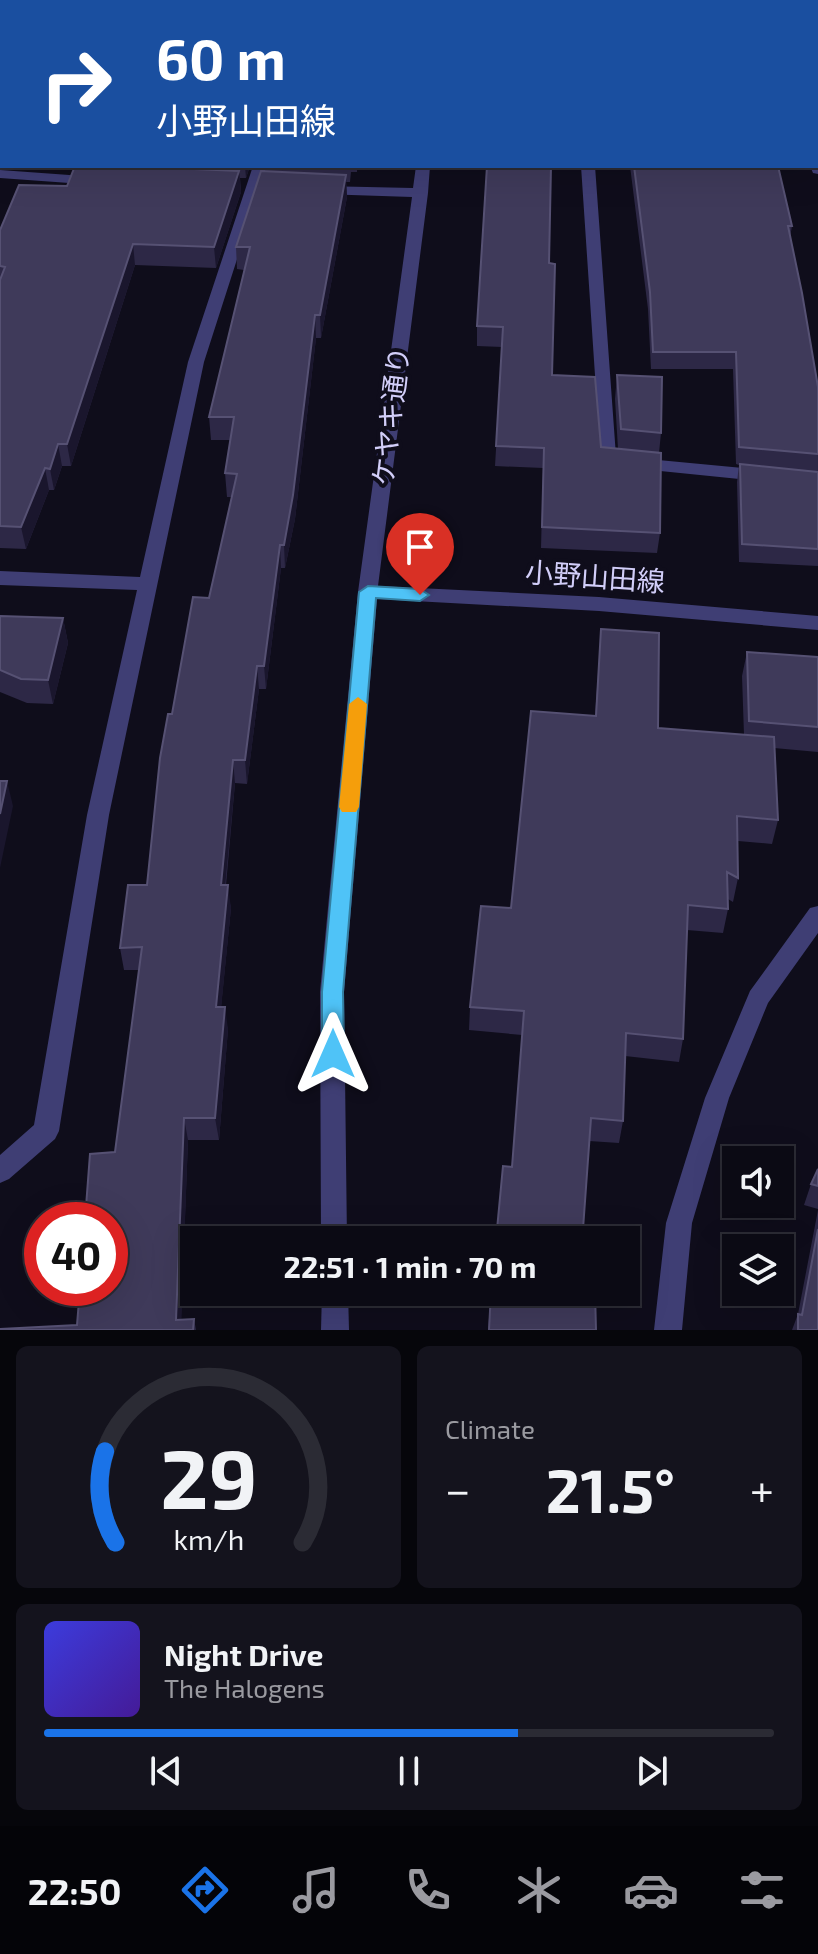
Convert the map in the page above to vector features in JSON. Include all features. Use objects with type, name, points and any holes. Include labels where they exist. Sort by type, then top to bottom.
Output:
[{"type":"street","points":[[0,1171],[46,1131],[98,815],[196,362],[259,168]]},
{"type":"street","name":"ケヤキ通り","points":[[334,1226],[332,992],[368,592],[423,168]]},
{"type":"street","points":[[588,168],[607,461],[818,481]]},
{"type":"street","points":[[0,174],[35,172],[110,182]]},
{"type":"street","points":[[297,190],[421,193]]},
{"type":"street","points":[[0,578],[147,584]]},
{"type":"street","name":"小野山田線","points":[[368,592],[599,604],[818,623]]},
{"type":"street","points":[[668,1330],[679,1223],[717,1098],[758,998],[818,915]]},
{"type":"street","points":[[335,1306],[335,1330]]},
{"type":"building","points":[[74,168],[239,171],[214,247],[133,244],[67,444],[58,444],[50,469],[45,468],[21,527],[0,526],[0,280],[5,267],[0,266],[0,230],[19,185],[67,186]]},
{"type":"building","points":[[487,168],[551,168],[549,263],[555,264],[552,375],[595,377],[601,447],[661,453],[660,533],[542,527],[544,448],[496,446],[503,327],[477,326]]},
{"type":"building","points":[[634,168],[778,168],[792,226],[788,226],[818,387],[818,454],[739,447],[736,352],[653,352],[650,292]]},
{"type":"building","points":[[261,171],[346,175],[320,315],[315,315],[293,495],[284,545],[280,545],[264,666],[257,666],[245,760],[233,760],[221,885],[228,885],[216,1007],[225,1007],[215,1118],[184,1118],[176,1320],[194,1319],[193,1330],[0,1330],[77,1325],[79,1306],[128,1306],[128,1202],[86,1202],[90,1154],[115,1152],[142,947],[120,948],[128,885],[147,885],[160,758],[168,714],[172,714],[193,597],[209,598],[237,474],[225,473],[234,417],[209,417],[250,247],[236,247]]},
{"type":"building","points":[[617,375],[662,377],[661,433],[621,429]]},
{"type":"building","points":[[740,464],[818,472],[818,549],[742,544]]},
{"type":"building","points":[[0,616],[63,618],[48,680],[21,679],[0,670]]},
{"type":"building","points":[[601,629],[659,633],[658,728],[774,737],[778,820],[737,816],[738,878],[727,872],[728,909],[688,905],[683,1039],[626,1033],[623,1121],[591,1118],[583,1226],[497,1226],[503,1166],[512,1167],[524,1011],[470,1007],[481,906],[511,908],[531,711],[596,716]]},
{"type":"building","points":[[747,652],[818,657],[818,727],[749,721]]},
{"type":"building","points":[[0,781],[7,781],[0,814]]},
{"type":"building","points":[[818,1169],[818,1186],[811,1184]]},
{"type":"building","points":[[818,1229],[818,1330],[798,1330],[798,1314],[802,1315]]},
{"type":"building","points":[[490,1306],[595,1306],[596,1330],[489,1330]]},
{"type":"slow traffic","points":[[349,807],[358,704]]},
{"type":"route","points":[[333,1054],[332,992],[368,592],[420,595]]}]
